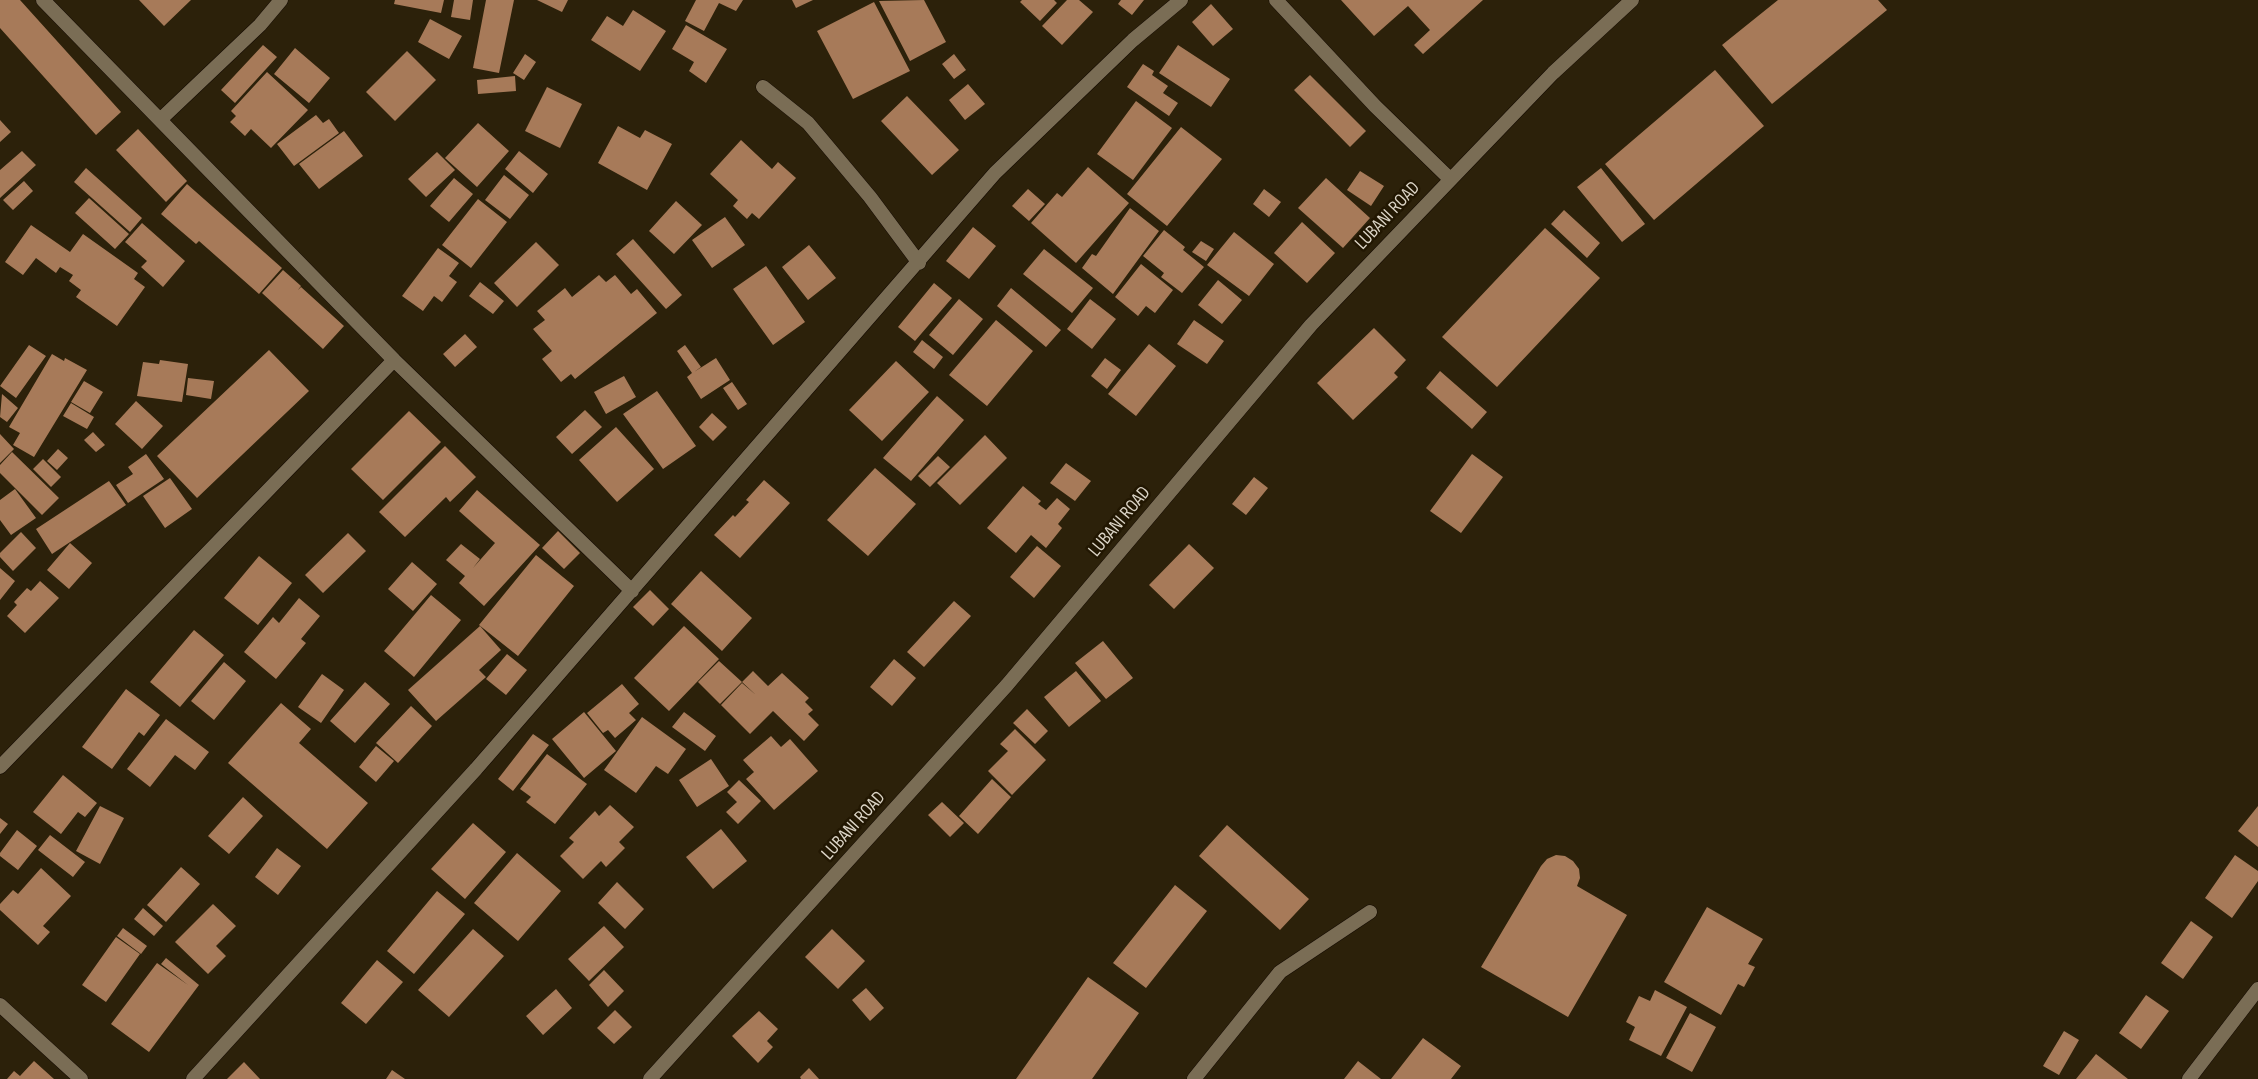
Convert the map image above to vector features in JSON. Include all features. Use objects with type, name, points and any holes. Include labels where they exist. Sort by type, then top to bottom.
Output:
[{"type":"street","points":[[44,0],[394,360],[632,591]]},
{"type":"street","points":[[161,119],[260,25],[281,0]]},
{"type":"street","points":[[193,1079],[476,769],[996,173],[1132,40],[1181,0]]},
{"type":"street","points":[[1276,0],[1375,106],[1450,178]]},
{"type":"street","name":"LUBANI ROAD","points":[[650,1079],[1008,685],[1311,325],[1450,178],[1553,73],[1632,0]]},
{"type":"street","points":[[764,87],[808,123],[870,197],[919,263]]},
{"type":"street","points":[[0,767],[394,360]]},
{"type":"street","points":[[1194,1079],[1280,972],[1370,912]]},
{"type":"street","points":[[2189,1079],[2258,988]]},
{"type":"street","points":[[0,1005],[81,1079]]},
{"type":"building","points":[[0,0],[20,0],[121,112],[96,135],[0,28]]},
{"type":"building","points":[[139,0],[191,0],[164,26]]},
{"type":"building","points":[[395,0],[444,0],[441,13],[394,4]]},
{"type":"building","points":[[454,0],[473,0],[470,20],[451,17]]},
{"type":"building","points":[[486,0],[514,0],[499,73],[473,68]]},
{"type":"building","points":[[537,0],[568,0],[562,12]]},
{"type":"building","points":[[696,0],[743,0],[736,11],[719,3],[704,31],[685,21]]},
{"type":"building","points":[[792,0],[813,0],[796,8]]},
{"type":"building","points":[[924,0],[946,42],[910,61],[879,1]]},
{"type":"building","points":[[1022,0],[1054,0],[1057,3],[1040,21],[1020,2]]},
{"type":"building","points":[[1067,0],[1079,0],[1093,12],[1062,45],[1042,26]]},
{"type":"building","points":[[1121,0],[1144,0],[1132,15],[1118,4]]},
{"type":"building","points":[[1341,0],[1483,0],[1423,54],[1414,45],[1430,30],[1408,6],[1374,36]]},
{"type":"building","points":[[1778,0],[1878,0],[1887,10],[1772,104],[1722,45]]},
{"type":"building","points":[[874,2],[910,71],[853,99],[817,31]]},
{"type":"building","points":[[1211,4],[1233,29],[1213,46],[1192,22]]},
{"type":"building","points":[[633,10],[666,31],[640,71],[591,40],[607,16],[623,26]]},
{"type":"building","points":[[430,19],[462,36],[449,59],[418,42]]},
{"type":"building","points":[[686,25],[727,49],[706,83],[689,71],[694,62],[672,49]]},
{"type":"building","points":[[263,45],[277,57],[235,103],[221,90]]},
{"type":"building","points":[[1178,45],[1230,79],[1211,107],[1159,73]]},
{"type":"building","points":[[295,48],[330,78],[309,103],[274,74]]},
{"type":"building","points":[[407,51],[436,80],[395,121],[366,92]]},
{"type":"building","points":[[525,54],[536,62],[524,80],[513,73]]},
{"type":"building","points":[[954,54],[966,70],[954,79],[942,64]]},
{"type":"building","points":[[1143,64],[1154,71],[1152,75],[1168,86],[1163,93],[1178,103],[1169,116],[1127,87]]},
{"type":"building","points":[[1715,70],[1764,126],[1654,220],[1605,164]]},
{"type":"building","points":[[267,72],[308,110],[271,148],[251,129],[245,136],[230,122],[236,116],[231,111]]},
{"type":"building","points":[[1310,75],[1366,131],[1350,147],[1294,90]]},
{"type":"building","points":[[515,76],[516,91],[478,94],[477,80]]},
{"type":"building","points":[[968,84],[985,104],[965,120],[949,100]]},
{"type":"building","points":[[547,87],[582,104],[560,148],[525,131]]},
{"type":"building","points":[[907,96],[959,150],[932,175],[881,121]]},
{"type":"building","points":[[1136,101],[1172,128],[1133,180],[1097,154]]},
{"type":"building","points":[[316,115],[323,123],[329,119],[339,133],[294,166],[277,144]]},
{"type":"building","points":[[0,120],[11,132],[0,142]]},
{"type":"building","points":[[478,123],[509,151],[477,187],[445,158]]},
{"type":"building","points":[[618,126],[640,138],[645,130],[672,144],[647,190],[598,163]]},
{"type":"building","points":[[1181,127],[1222,159],[1167,226],[1127,194]]},
{"type":"building","points":[[138,129],[187,181],[166,202],[116,150]]},
{"type":"building","points":[[344,131],[363,156],[319,189],[299,164]]},
{"type":"building","points":[[741,140],[772,169],[778,162],[796,178],[759,219],[752,213],[747,219],[733,206],[738,200],[710,174]]},
{"type":"building","points":[[22,151],[36,165],[0,198],[0,170]]},
{"type":"building","points":[[519,151],[548,174],[533,193],[505,169]]},
{"type":"building","points":[[437,152],[455,170],[426,197],[408,179]]},
{"type":"building","points":[[1088,167],[1129,203],[1076,263],[1031,223],[1057,193],[1062,197]]},
{"type":"building","points":[[86,168],[142,218],[130,232],[74,182]]},
{"type":"building","points":[[1601,168],[1645,224],[1622,242],[1577,187]]},
{"type":"building","points":[[1360,171],[1384,186],[1371,206],[1347,190]]},
{"type":"building","points":[[504,175],[529,195],[510,219],[485,200]]},
{"type":"building","points":[[454,178],[473,194],[449,222],[430,206]]},
{"type":"building","points":[[1326,178],[1370,218],[1343,248],[1298,208]]},
{"type":"building","points":[[24,181],[33,191],[13,210],[3,200]]},
{"type":"building","points":[[187,184],[282,268],[259,294],[199,241],[196,244],[161,214]]},
{"type":"building","points":[[1028,189],[1045,204],[1029,221],[1012,206]]},
{"type":"building","points":[[1264,189],[1281,202],[1269,217],[1253,204]]},
{"type":"building","points":[[89,198],[129,234],[115,249],[75,213]]},
{"type":"building","points":[[478,199],[507,222],[471,268],[442,245]]},
{"type":"building","points":[[676,201],[702,225],[674,254],[649,231]]},
{"type":"building","points":[[1130,208],[1159,231],[1113,294],[1082,268],[1092,254],[1096,256]]},
{"type":"building","points":[[1564,210],[1600,243],[1587,258],[1551,224]]},
{"type":"building","points":[[725,217],[745,245],[712,268],[692,240]]},
{"type":"building","points":[[1302,222],[1335,253],[1307,283],[1274,253]]},
{"type":"building","points":[[142,223],[185,261],[163,287],[141,267],[147,261],[125,242]]},
{"type":"building","points":[[31,225],[70,252],[83,234],[138,273],[134,279],[145,287],[117,326],[76,297],[81,290],[69,281],[73,275],[60,267],[56,273],[36,258],[23,275],[5,262]]},
{"type":"building","points":[[973,227],[996,246],[969,279],[946,261]]},
{"type":"building","points":[[1545,228],[1600,278],[1497,387],[1442,337]]},
{"type":"building","points":[[1164,230],[1185,247],[1183,250],[1204,267],[1182,293],[1161,277],[1164,273],[1143,256]]},
{"type":"building","points":[[1234,232],[1274,264],[1249,296],[1207,265]]},
{"type":"building","points":[[633,239],[682,295],[666,309],[616,254]]},
{"type":"building","points":[[1201,241],[1214,249],[1206,261],[1192,252]]},
{"type":"building","points":[[536,242],[559,265],[517,307],[494,283]]},
{"type":"building","points":[[809,245],[836,278],[808,300],[782,267]]},
{"type":"building","points":[[438,248],[459,263],[449,276],[457,282],[442,302],[434,296],[423,311],[402,296]]},
{"type":"building","points":[[1044,249],[1093,288],[1072,313],[1023,274]]},
{"type":"building","points":[[1141,264],[1173,290],[1155,313],[1146,306],[1138,316],[1115,297]]},
{"type":"building","points":[[766,266],[805,322],[773,345],[733,289]]},
{"type":"building","points":[[283,270],[301,286],[298,290],[301,287],[344,326],[323,349],[262,293]]},
{"type":"building","points":[[599,275],[606,282],[615,275],[631,294],[637,289],[657,313],[575,379],[571,374],[561,382],[542,359],[552,351],[533,329],[545,320],[537,311],[565,288],[572,297]]},
{"type":"building","points":[[1218,280],[1242,300],[1222,324],[1198,305]]},
{"type":"building","points":[[480,282],[504,301],[493,314],[469,296]]},
{"type":"building","points":[[934,283],[952,298],[915,341],[898,327]]},
{"type":"building","points":[[1011,288],[1061,330],[1046,347],[997,306]]},
{"type":"building","points":[[959,299],[983,319],[953,355],[929,335]]},
{"type":"building","points":[[1090,299],[1116,319],[1092,349],[1067,329]]},
{"type":"building","points":[[996,320],[1033,351],[987,406],[949,375]]},
{"type":"building","points":[[1194,320],[1224,341],[1207,364],[1177,344]]},
{"type":"building","points":[[1374,328],[1406,360],[1394,373],[1398,377],[1353,420],[1317,383]]},
{"type":"building","points":[[465,334],[477,347],[455,367],[443,354]]},
{"type":"building","points":[[922,340],[943,357],[934,369],[913,352]]},
{"type":"building","points":[[1149,344],[1176,366],[1136,416],[1108,394]]},
{"type":"building","points":[[29,345],[46,356],[16,398],[0,386]]},
{"type":"building","points":[[685,345],[701,367],[694,372],[716,358],[730,380],[701,399],[687,377],[692,373],[677,351]]},
{"type":"building","points":[[269,350],[309,391],[197,498],[157,456]]},
{"type":"building","points":[[52,354],[64,361],[65,358],[87,370],[34,457],[13,445],[20,433],[9,427]]},
{"type":"building","points":[[1105,358],[1121,370],[1107,389],[1091,376]]},
{"type":"building","points":[[160,360],[188,364],[182,402],[137,396],[143,362],[159,364]]},
{"type":"building","points":[[896,361],[929,392],[882,441],[849,410]]},
{"type":"building","points":[[1440,371],[1487,412],[1472,429],[1426,388]]},
{"type":"building","points":[[624,376],[636,397],[606,414],[594,392]]},
{"type":"building","points":[[188,378],[214,381],[211,399],[186,395]]},
{"type":"building","points":[[84,381],[103,392],[90,413],[71,402]]},
{"type":"building","points":[[732,382],[747,404],[738,410],[723,388]]},
{"type":"building","points":[[657,391],[696,446],[663,469],[623,414]]},
{"type":"building","points":[[2,394],[18,408],[7,422],[0,417]]},
{"type":"building","points":[[937,396],[964,420],[911,481],[883,458]]},
{"type":"building","points":[[136,401],[163,426],[142,449],[115,424]]},
{"type":"building","points":[[71,403],[94,417],[87,429],[63,416]]},
{"type":"building","points":[[585,410],[602,427],[572,454],[556,437]]},
{"type":"building","points":[[409,411],[441,442],[383,500],[351,469]]},
{"type":"building","points":[[712,413],[727,427],[713,441],[699,427]]},
{"type":"building","points":[[616,427],[654,469],[617,502],[579,460]]},
{"type":"building","points":[[93,432],[105,445],[96,452],[84,440]]},
{"type":"building","points":[[0,434],[14,449],[0,463]]},
{"type":"building","points":[[985,435],[1007,458],[960,505],[937,483]]},
{"type":"building","points":[[445,446],[476,477],[450,502],[446,497],[405,537],[379,512]]},
{"type":"building","points":[[58,449],[68,458],[57,470],[47,461]]},
{"type":"building","points":[[12,452],[59,498],[42,515],[0,473],[0,465]]},
{"type":"building","points":[[146,454],[164,479],[128,503],[116,485],[133,474],[128,467]]},
{"type":"building","points":[[1472,454],[1503,477],[1461,533],[1430,511]]},
{"type":"building","points":[[938,456],[950,467],[930,487],[918,476]]},
{"type":"building","points":[[43,459],[61,477],[51,487],[33,469]]},
{"type":"building","points":[[1066,463],[1091,481],[1075,501],[1050,483]]},
{"type":"building","points":[[875,468],[916,504],[868,556],[827,520]]},
{"type":"building","points":[[1254,477],[1268,488],[1246,515],[1232,504]]},
{"type":"building","points":[[170,478],[192,509],[165,528],[143,496]]},
{"type":"building","points":[[764,480],[790,503],[740,558],[714,535],[733,515],[735,517],[749,502],[746,500]]},
{"type":"building","points":[[109,481],[126,505],[52,554],[36,529]]},
{"type":"building","points":[[1023,486],[1041,501],[1038,504],[1046,510],[1057,498],[1070,509],[1058,524],[1062,528],[1046,548],[1031,535],[1016,553],[987,528]]},
{"type":"building","points":[[15,489],[36,518],[11,535],[0,520],[0,500]]},
{"type":"building","points":[[477,490],[540,545],[484,606],[459,583],[465,576],[446,560],[461,544],[480,559],[473,568],[495,543],[459,511]]},
{"type":"building","points":[[558,531],[580,553],[564,569],[542,548]]},
{"type":"building","points":[[21,532],[36,548],[13,571],[0,557],[0,553]]},
{"type":"building","points":[[348,533],[366,551],[323,593],[305,575]]},
{"type":"building","points":[[70,543],[92,563],[69,589],[47,570]]},
{"type":"building","points":[[1189,544],[1214,568],[1174,609],[1149,585]]},
{"type":"building","points":[[1037,546],[1061,566],[1034,598],[1010,577]]},
{"type":"building","points":[[536,555],[574,586],[518,656],[479,625]]},
{"type":"building","points":[[259,556],[292,583],[258,625],[224,598]]},
{"type":"building","points":[[412,562],[437,584],[413,611],[388,589]]},
{"type":"building","points":[[0,568],[15,581],[0,600]]},
{"type":"building","points":[[701,571],[752,618],[722,651],[671,604]]},
{"type":"building","points":[[40,581],[59,598],[25,633],[7,616],[17,605],[14,602],[27,588],[31,591]]},
{"type":"building","points":[[650,590],[669,609],[653,626],[633,607]]},
{"type":"building","points":[[431,595],[461,620],[414,677],[384,651]]},
{"type":"building","points":[[299,598],[320,616],[301,639],[306,643],[276,679],[244,652],[273,617],[279,623]]},
{"type":"building","points":[[954,601],[971,616],[924,667],[907,652]]},
{"type":"building","points":[[480,626],[501,650],[479,670],[486,677],[436,721],[408,690]]},
{"type":"building","points":[[684,626],[719,659],[669,711],[634,678]]},
{"type":"building","points":[[194,630],[224,655],[180,707],[150,682]]},
{"type":"building","points":[[1103,641],[1133,678],[1106,699],[1075,663]]},
{"type":"building","points":[[507,654],[527,670],[506,695],[486,679]]},
{"type":"building","points":[[894,659],[916,678],[892,706],[870,687]]},
{"type":"building","points":[[719,661],[742,682],[720,704],[698,682]]},
{"type":"building","points":[[224,662],[246,681],[214,720],[191,701]]},
{"type":"building","points":[[753,671],[768,686],[782,673],[809,698],[805,702],[813,710],[808,714],[819,725],[804,741],[773,711],[750,734],[721,705],[742,683],[756,695],[742,682]]},
{"type":"building","points":[[1076,671],[1101,701],[1069,727],[1044,697]]},
{"type":"building","points":[[322,674],[344,690],[321,723],[298,707]]},
{"type":"building","points":[[365,682],[390,704],[355,743],[330,721]]},
{"type":"building","points":[[622,684],[639,704],[629,713],[636,720],[615,738],[608,730],[603,733],[587,713]]},
{"type":"building","points":[[126,689],[160,715],[144,736],[139,732],[112,769],[82,747]]},
{"type":"building","points":[[281,703],[311,729],[299,743],[368,803],[327,849],[228,763]]},
{"type":"building","points":[[411,706],[432,726],[398,763],[376,743]]},
{"type":"building","points":[[1027,709],[1048,731],[1035,744],[1013,723]]},
{"type":"building","points":[[584,712],[616,751],[584,778],[552,739]]},
{"type":"building","points":[[684,712],[716,736],[705,751],[672,727]]},
{"type":"building","points":[[642,717],[686,749],[668,774],[656,766],[636,793],[604,770]]},
{"type":"building","points":[[166,719],[209,752],[195,770],[175,755],[150,787],[127,769]]},
{"type":"building","points":[[1015,729],[1046,760],[1012,795],[988,771],[1008,751],[1000,744]]},
{"type":"building","points":[[533,734],[549,745],[513,791],[498,779]]},
{"type":"building","points":[[771,736],[781,747],[790,739],[818,771],[774,810],[746,779],[754,772],[743,760]]},
{"type":"building","points":[[376,746],[394,761],[376,782],[359,767]]},
{"type":"building","points":[[547,754],[587,784],[555,824],[526,802],[531,797],[520,789]]},
{"type":"building","points":[[711,759],[729,786],[697,807],[679,780]]},
{"type":"building","points":[[63,775],[97,803],[85,817],[78,812],[61,834],[33,812]]},
{"type":"building","points":[[992,779],[1011,797],[978,834],[959,816]]},
{"type":"building","points":[[739,780],[761,801],[738,824],[726,812],[737,802],[727,792]]},
{"type":"building","points":[[243,797],[263,816],[229,854],[208,836]]},
{"type":"building","points":[[942,802],[964,823],[950,837],[928,815]]},
{"type":"building","points":[[610,805],[634,827],[619,842],[625,848],[606,867],[601,861],[583,879],[560,856],[574,842],[569,838],[595,811],[599,816]]},
{"type":"building","points":[[100,806],[124,818],[100,864],[76,851]]},
{"type":"building","points":[[2258,806],[2258,847],[2238,831]]},
{"type":"building","points":[[0,818],[8,824],[0,834]]},
{"type":"building","points":[[473,823],[506,852],[465,899],[431,869]]},
{"type":"building","points":[[1227,825],[1309,899],[1280,930],[1199,856]]},
{"type":"building","points":[[721,829],[747,861],[713,889],[686,857]]},
{"type":"building","points":[[17,830],[37,846],[18,870],[0,856],[0,853]]},
{"type":"building","points":[[50,835],[85,862],[73,877],[38,850]]},
{"type":"building","points":[[277,848],[301,866],[278,895],[255,877]]},
{"type":"building","points":[[517,853],[561,891],[518,941],[474,903]]},
{"type":"building","points":[[1556,855],[1565,856],[1573,861],[1579,869],[1580,878],[1577,886],[1627,915],[1568,1017],[1481,967],[1541,866],[1547,859]]},
{"type":"building","points":[[2235,855],[2258,871],[2258,881],[2232,918],[2205,898]]},
{"type":"building","points":[[181,867],[200,884],[166,922],[147,905]]},
{"type":"building","points":[[41,868],[71,896],[43,926],[50,932],[38,945],[0,910],[0,904],[13,890],[18,894]]},
{"type":"building","points":[[617,882],[644,909],[625,929],[598,903]]},
{"type":"building","points":[[1175,885],[1207,911],[1146,988],[1113,963]]},
{"type":"building","points":[[437,891],[465,914],[414,974],[387,951]]},
{"type":"building","points":[[213,904],[236,926],[216,946],[226,956],[208,974],[175,942]]},
{"type":"building","points":[[1707,907],[1763,939],[1748,964],[1755,967],[1744,987],[1738,984],[1721,1015],[1664,982]]},
{"type":"building","points":[[143,908],[163,926],[154,936],[134,919]]},
{"type":"building","points":[[2191,921],[2213,937],[2183,979],[2161,963]]},
{"type":"building","points":[[604,926],[624,947],[589,981],[568,959]]},
{"type":"building","points":[[123,928],[147,946],[141,954],[117,936]]},
{"type":"building","points":[[473,929],[504,956],[449,1017],[418,990]]},
{"type":"building","points":[[832,929],[865,961],[838,989],[805,957]]},
{"type":"building","points":[[116,937],[140,954],[106,1002],[82,985]]},
{"type":"building","points":[[166,958],[199,985],[149,1052],[111,1024],[157,963],[188,985],[161,964]]},
{"type":"building","points":[[377,960],[403,982],[366,1024],[341,1003]]},
{"type":"building","points":[[604,970],[624,991],[608,1007],[589,985]]},
{"type":"building","points":[[1088,977],[1139,1013],[1092,1079],[1016,1079]]},
{"type":"building","points":[[866,988],[884,1008],[870,1021],[852,1000]]},
{"type":"building","points":[[556,989],[572,1008],[543,1035],[526,1016]]},
{"type":"building","points":[[1655,990],[1687,1007],[1661,1056],[1629,1040],[1635,1027],[1626,1022],[1639,996],[1650,1001]]},
{"type":"building","points":[[2146,995],[2169,1011],[2141,1049],[2119,1033]]},
{"type":"building","points":[[615,1010],[632,1027],[614,1044],[597,1028]]},
{"type":"building","points":[[759,1011],[778,1029],[767,1041],[773,1047],[758,1063],[732,1036]]},
{"type":"building","points":[[1690,1013],[1716,1027],[1692,1072],[1666,1058]]},
{"type":"building","points":[[2064,1031],[2079,1040],[2059,1075],[2043,1066]]},
{"type":"building","points":[[1423,1038],[1461,1066],[1451,1079],[1391,1079]]},
{"type":"building","points":[[2096,1054],[2128,1079],[2076,1079]]},
{"type":"building","points":[[34,1061],[54,1079],[7,1079],[14,1071],[20,1076]]},
{"type":"building","points":[[1358,1061],[1381,1079],[1344,1079]]},
{"type":"building","points":[[244,1062],[260,1079],[227,1079]]},
{"type":"building","points":[[809,1068],[819,1079],[801,1079],[800,1077]]},
{"type":"building","points":[[392,1070],[405,1079],[386,1079]]}]
